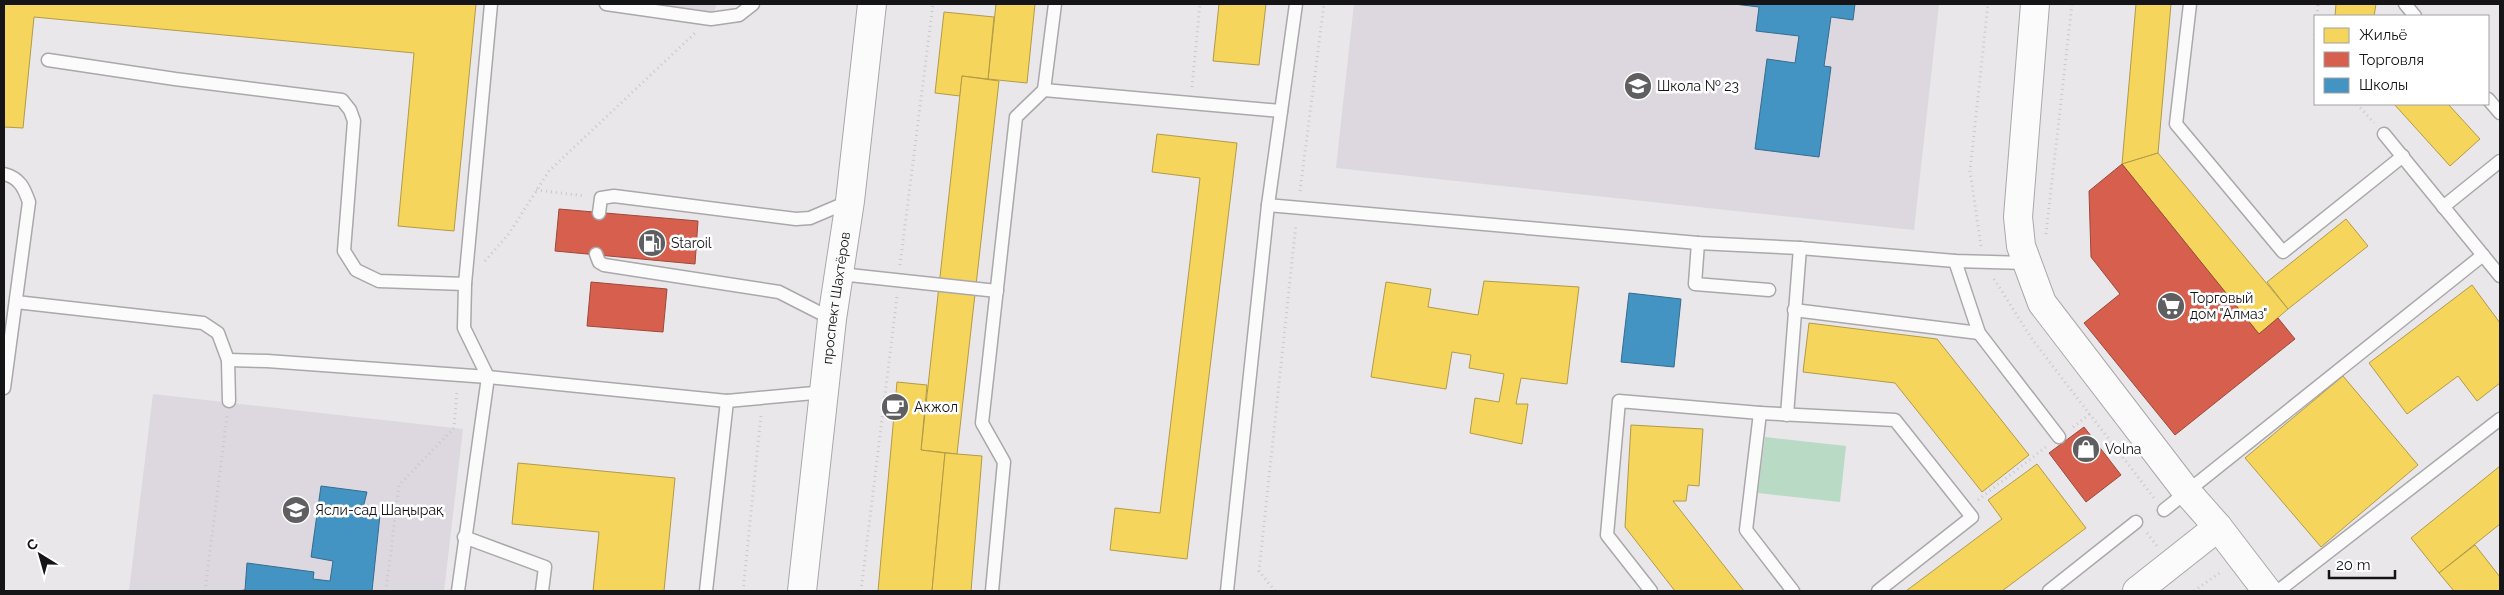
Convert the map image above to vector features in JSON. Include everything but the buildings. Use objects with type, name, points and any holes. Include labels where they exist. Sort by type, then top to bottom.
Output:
[{"type":"street","name":"проспект Шахтёров","points":[[802,591],[832,319],[850,201],[872,4]]},
{"type":"street","points":[[2035,4],[2018,217],[2021,246],[2026,264],[2042,303],[2187,492],[2218,527],[2267,591]]},
{"type":"street","points":[[2137,591],[2218,527]]},
{"type":"lane","points":[[458,591],[464,537],[488,377],[464,328],[465,284],[491,4]]},
{"type":"lane","points":[[606,4],[711,19],[739,15],[753,4]]},
{"type":"lane","points":[[992,591],[1004,462],[982,423],[1016,117],[1044,90],[1055,4]]},
{"type":"lane","points":[[1227,591],[1268,205],[1296,4]]},
{"type":"lane","points":[[2190,4],[2176,124],[2282,252],[2403,156]]},
{"type":"lane","points":[[2405,4],[2414,15]]},
{"type":"lane","points":[[48,60],[176,79],[342,100],[350,110],[354,122],[344,251],[356,270],[379,281],[465,284]]},
{"type":"lane","points":[[1044,90],[1281,111]]},
{"type":"lane","points":[[2489,100],[2500,113]]},
{"type":"lane","points":[[2384,134],[2500,276]]},
{"type":"lane","points":[[2443,207],[2500,161]]},
{"type":"lane","points":[[4,174],[14,176],[23,185],[29,202],[4,388]]},
{"type":"lane","points":[[599,213],[601,198],[614,196],[796,218],[810,218],[850,201]]},
{"type":"lane","points":[[1268,205],[1698,243],[1800,248],[1955,261],[2026,264]]},
{"type":"lane","points":[[1698,243],[1695,284],[1769,290]]},
{"type":"lane","points":[[1787,415],[1800,248]]},
{"type":"lane","points":[[596,254],[599,262],[604,265],[779,292],[832,319]]},
{"type":"lane","points":[[2164,510],[2483,255]]},
{"type":"lane","points":[[1955,261],[1979,332],[2059,437]]},
{"type":"lane","points":[[840,274],[997,291]]},
{"type":"lane","points":[[16,302],[203,323],[218,333],[228,360],[229,401]]},
{"type":"lane","points":[[1794,310],[1979,332]]},
{"type":"lane","points":[[228,360],[267,361],[488,377],[727,401],[825,392]]},
{"type":"lane","points":[[706,591],[727,401]]},
{"type":"lane","points":[[1651,591],[1607,534],[1619,401],[1787,415],[1895,420],[1972,517],[1878,591]]},
{"type":"lane","points":[[1760,413],[1746,530],[1793,591]]},
{"type":"lane","points":[[2278,591],[2500,419]]},
{"type":"lane","points":[[2049,591],[2136,522]]},
{"type":"lane","points":[[464,537],[545,567],[542,591]]},
{"type":"path","points":[[1190,103],[1200,4]]},
{"type":"path","points":[[1274,591],[1259,571],[1298,208],[1324,4]]},
{"type":"path","points":[[2046,240],[2072,4]]},
{"type":"path","points":[[465,284],[508,235],[549,170],[711,19]]},
{"type":"path","points":[[2358,105],[2384,134]]},
{"type":"path","points":[[536,190],[601,198]]},
{"type":"path","points":[[386,591],[398,485],[454,428],[458,375]]},
{"type":"path","points":[[743,591],[763,398]]},
{"type":"path","points":[[205,591],[229,401]]},
{"type":"path","points":[[1965,509],[2090,414]]},
{"type":"path","points":[[2136,522],[2171,564]]},
{"type":"path","points":[[2194,591],[2221,571]]},
{"type":"shaded area","points":[[621,4],[717,4],[711,19]]},
{"type":"shaded area","name":"Школа № 23","points":[[1354,4],[1939,4],[1914,230],[1336,168]]},
{"type":"shaded area","name":"Ясли-сад Шаңырақ","points":[[153,394],[463,429],[444,591],[129,591]]},
{"type":"green space","points":[[1765,437],[1846,446],[1840,502],[1758,493]]},
{"type":"place","name":"Школа № 23","points":[[1638,86]]},
{"type":"place","name":"Staroil","points":[[652,243]]},
{"type":"place","name":"Торговый дом \"Алмаз\"","points":[[2171,306]]},
{"type":"place","name":"Акжол","points":[[895,407]]},
{"type":"place","name":"Volna","points":[[2086,449]]},
{"type":"place","name":"Ясли-сад Шаңырақ","points":[[296,510]]}]
